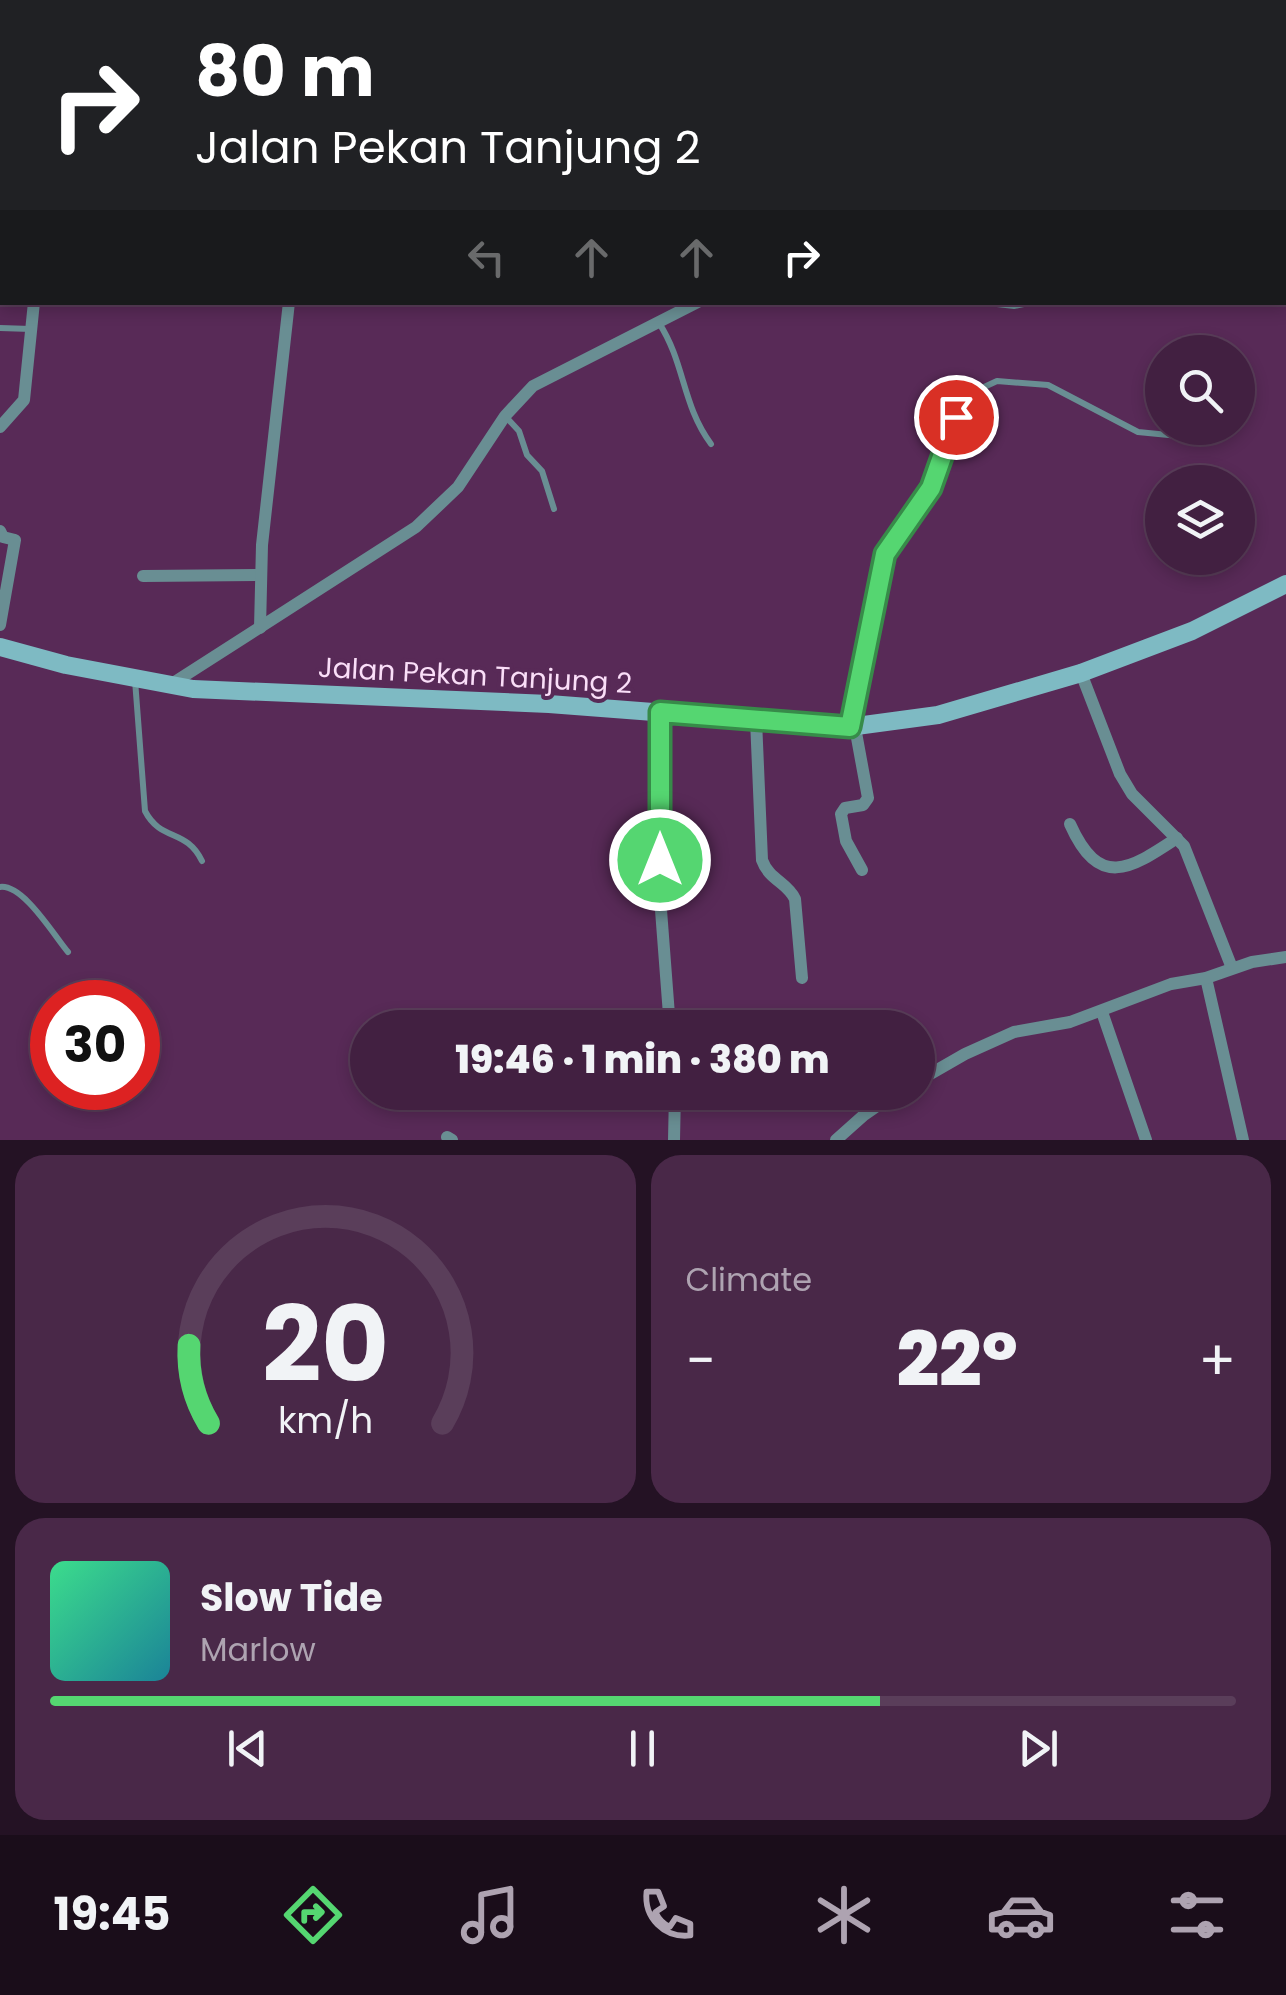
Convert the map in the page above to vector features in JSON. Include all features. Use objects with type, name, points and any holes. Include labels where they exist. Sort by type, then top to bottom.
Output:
[{"type":"street","points":[[0,427],[24,400],[34,305]]},
{"type":"street","points":[[260,628],[260,574],[289,305]]},
{"type":"street","points":[[168,686],[392,544],[439,508],[458,488],[505,416],[533,386],[692,305]]},
{"type":"street","points":[[0,552],[2,534],[16,540],[0,625]]},
{"type":"street","points":[[143,576],[260,574]]},
{"type":"street","name":"Jalan Pekan Tanjung 2","points":[[0,647],[42,660],[168,686],[221,691],[513,702],[852,727],[938,715],[1081,672],[1192,632],[1286,584]]},
{"type":"street","points":[[1081,672],[1120,774],[1132,794],[1177,838],[1188,856],[1232,968]]},
{"type":"street","points":[[660,712],[660,898],[669,1010]]},
{"type":"street","points":[[756,720],[762,860],[770,877],[792,892],[795,899],[802,978]]},
{"type":"street","points":[[852,727],[868,798],[864,805],[846,808],[841,814],[846,842],[862,870]]},
{"type":"street","points":[[1070,824],[1088,855],[1110,869],[1123,869],[1141,861],[1177,838]]},
{"type":"street","points":[[935,1072],[1014,1032],[1102,1012],[1170,984],[1286,957]]},
{"type":"street","points":[[1206,978],[1243,1140]]},
{"type":"street","points":[[1102,1012],[1146,1140]]},
{"type":"street","points":[[674,1110],[674,1140]]},
{"type":"street","points":[[836,1140],[872,1110]]},
{"type":"lane","points":[[659,322],[678,357],[687,402],[712,444]]},
{"type":"lane","points":[[0,328],[32,329]]},
{"type":"lane","points":[[852,727],[885,554],[931,488],[956,417],[967,401],[998,381],[1048,385],[1145,433]]},
{"type":"lane","points":[[505,416],[519,431],[527,455],[542,471],[554,509]]},
{"type":"lane","points":[[135,679],[145,811],[158,828],[191,843],[202,861]]},
{"type":"lane","points":[[0,887],[9,886],[22,896],[68,952]]},
{"type":"route","points":[[660,860],[660,712],[850,727],[885,554],[931,488],[956,417]]}]
